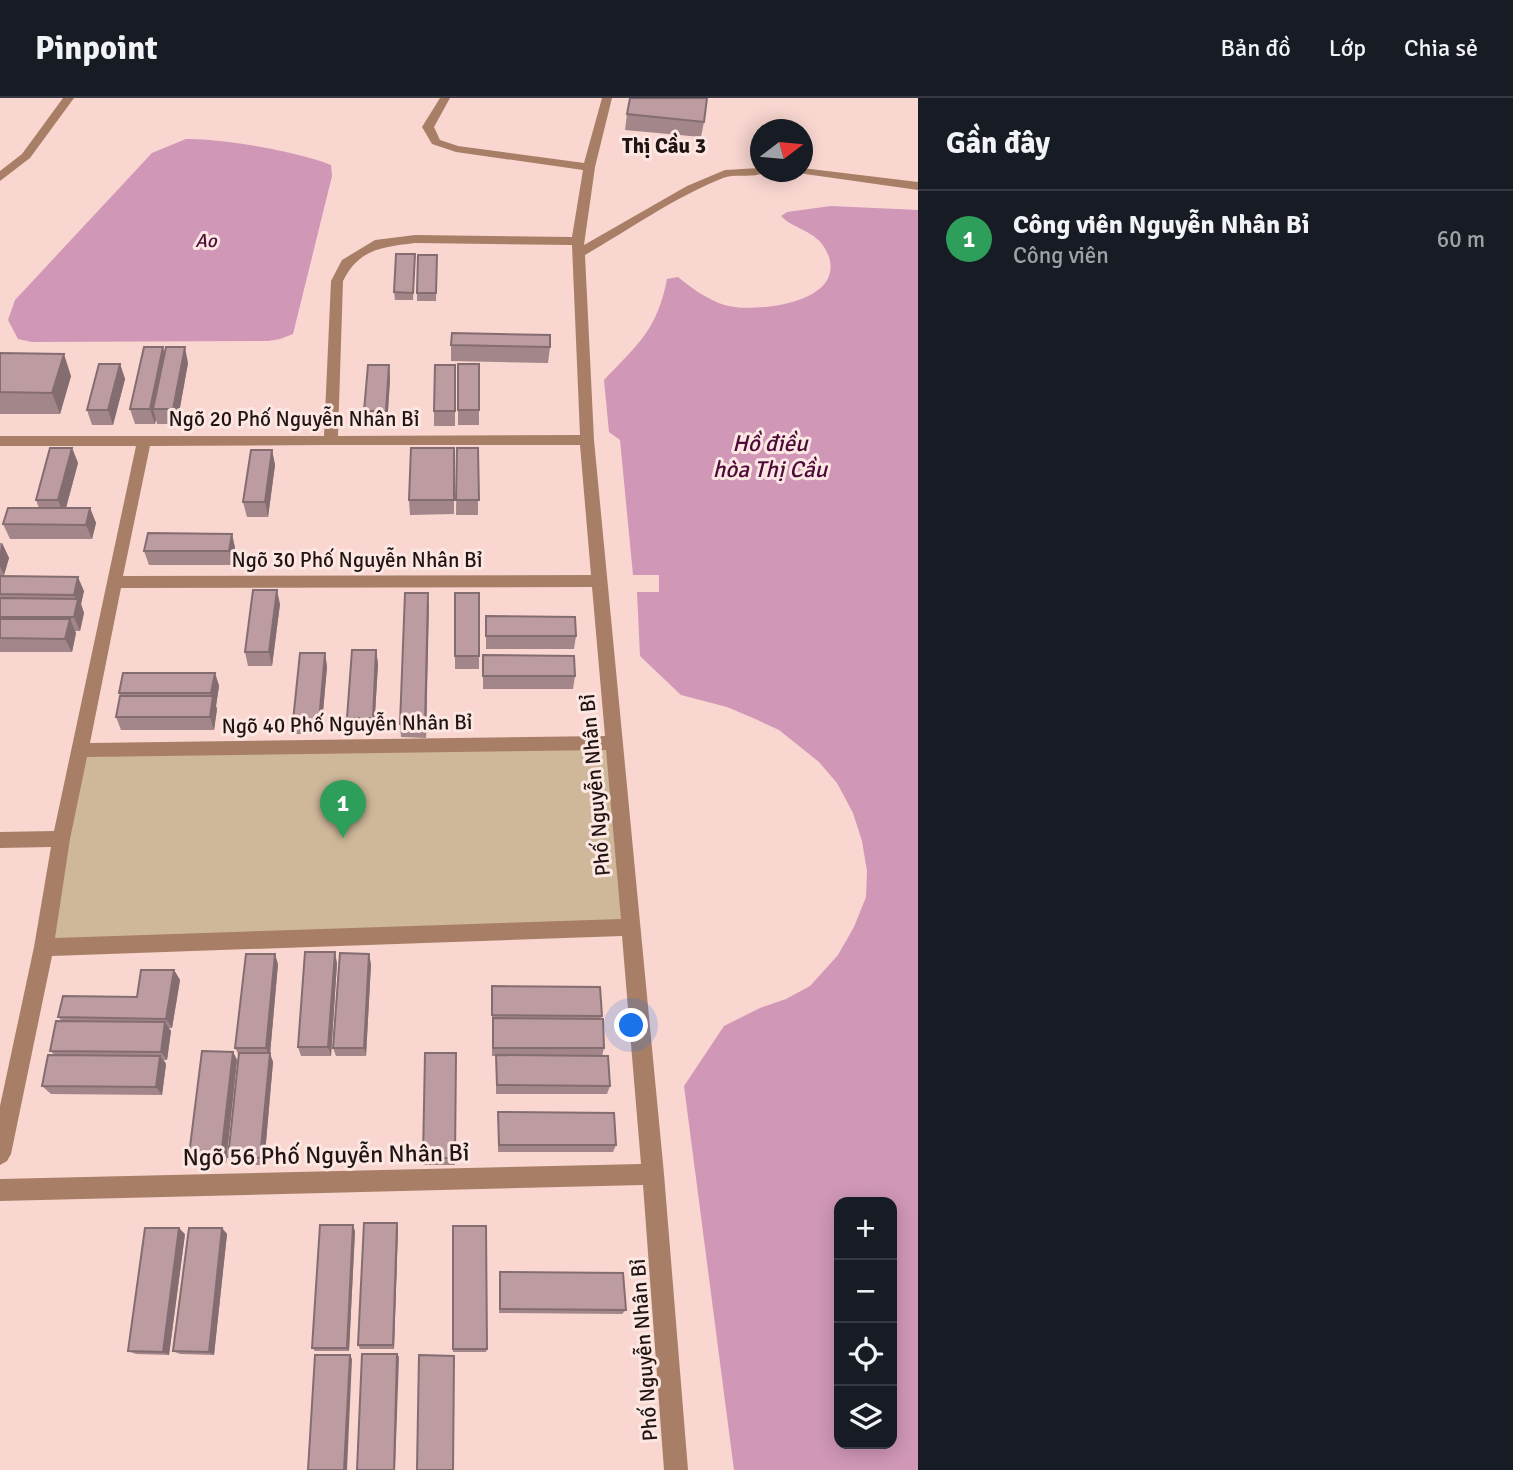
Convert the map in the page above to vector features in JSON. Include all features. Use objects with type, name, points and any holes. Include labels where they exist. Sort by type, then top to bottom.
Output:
[{"type":"street","points":[[0,177],[26,156],[69,98]]},
{"type":"street","points":[[445,98],[428,127],[436,142],[456,149],[589,167]]},
{"type":"street","name":"Phố Nguyễn Nhân Bỉ","points":[[607,98],[589,167],[578,248],[587,440],[653,1174],[676,1470]]},
{"type":"street","points":[[331,442],[337,281],[346,263],[374,244],[415,239],[578,248],[691,188],[725,173],[750,172]]},
{"type":"street","points":[[813,172],[918,186]]},
{"type":"street","points":[[0,1154],[44,947],[61,839],[144,440]]},
{"type":"street","name":"Ngõ 20 Phố Nguyễn Nhân Bỉ","points":[[0,441],[587,440]]},
{"type":"street","name":"Ngõ 30 Phố Nguyễn Nhân Bỉ","points":[[114,582],[600,581]]},
{"type":"street","name":"Ngõ 40 Phố Nguyễn Nhân Bỉ","points":[[80,750],[614,743]]},
{"type":"street","points":[[0,840],[61,839]]},
{"type":"street","points":[[44,947],[630,927]]},
{"type":"street","name":"Ngõ 56 Phố Nguyễn Nhân Bỉ","points":[[0,1190],[653,1174]]},
{"type":"shaded area","points":[[614,743],[630,927],[44,947],[80,750]]},
{"type":"water","name":"Ao","points":[[186,139],[260,147],[331,165],[332,176],[293,334],[268,341],[32,342],[18,339],[8,320],[15,300],[152,153]]},
{"type":"water","name":"Hồ điều hòa Thị Cầu","points":[[831,206],[918,210],[918,1470],[734,1470],[684,1086],[724,1026],[810,986],[838,955],[854,927],[866,897],[867,871],[862,841],[853,813],[837,783],[819,762],[779,730],[727,707],[681,695],[640,656],[637,592],[659,592],[659,575],[633,575],[620,440],[609,432],[604,380],[637,345],[652,324],[667,279],[678,277],[711,300],[747,308],[780,305],[797,300],[812,294],[824,284],[830,272],[825,248],[814,236],[781,216],[787,212]]},
{"type":"building","points":[[630,98],[707,98],[704,122],[627,114]]},
{"type":"building","points":[[396,254],[415,254],[413,293],[394,292]]},
{"type":"building","points":[[418,255],[437,255],[436,293],[417,293]]},
{"type":"building","points":[[452,333],[550,335],[550,347],[451,345]]},
{"type":"building","points":[[144,347],[163,347],[150,409],[130,409]]},
{"type":"building","points":[[166,347],[185,347],[173,409],[153,409]]},
{"type":"building","points":[[0,353],[64,354],[52,393],[0,392]]},
{"type":"building","points":[[99,364],[120,364],[108,410],[87,410]]},
{"type":"building","points":[[458,364],[479,364],[479,410],[458,410]]},
{"type":"building","points":[[368,365],[389,365],[386,411],[364,411]]},
{"type":"building","points":[[435,365],[455,365],[455,411],[434,411]]},
{"type":"building","points":[[50,448],[72,448],[58,500],[36,500]]},
{"type":"building","points":[[411,448],[454,448],[454,500],[409,500]]},
{"type":"building","points":[[457,448],[478,448],[479,500],[456,500]]},
{"type":"building","points":[[251,450],[272,450],[265,502],[243,502]]},
{"type":"building","points":[[8,508],[90,508],[86,525],[3,524]]},
{"type":"building","points":[[148,533],[232,534],[229,551],[144,551]]},
{"type":"building","points":[[0,576],[78,577],[74,595],[0,594]]},
{"type":"building","points":[[253,590],[277,590],[269,652],[245,652]]},
{"type":"building","points":[[405,593],[428,593],[425,725],[400,724]]},
{"type":"building","points":[[455,593],[479,593],[479,656],[455,656]]},
{"type":"building","points":[[0,598],[78,599],[74,617],[0,617]]},
{"type":"building","points":[[486,616],[575,617],[576,636],[486,636]]},
{"type":"building","points":[[0,619],[70,619],[65,639],[0,638]]},
{"type":"building","points":[[352,650],[376,650],[373,718],[347,718]]},
{"type":"building","points":[[300,653],[325,653],[319,721],[293,721]]},
{"type":"building","points":[[483,655],[574,656],[575,676],[483,676]]},
{"type":"building","points":[[123,673],[215,673],[211,693],[119,693]]},
{"type":"building","points":[[120,696],[213,696],[210,717],[116,717]]},
{"type":"building","points":[[305,952],[335,952],[328,1047],[298,1047]]},
{"type":"building","points":[[340,953],[369,954],[364,1048],[333,1048]]},
{"type":"building","points":[[246,954],[275,954],[266,1048],[235,1048]]},
{"type":"building","points":[[141,970],[174,970],[166,1019],[58,1017],[63,996],[137,997]]},
{"type":"building","points":[[492,986],[600,987],[602,1016],[492,1015]]},
{"type":"building","points":[[493,1018],[603,1019],[604,1048],[493,1048]]},
{"type":"building","points":[[56,1021],[165,1022],[161,1052],[50,1051]]},
{"type":"building","points":[[202,1051],[233,1052],[221,1156],[189,1155]]},
{"type":"building","points":[[239,1053],[270,1053],[260,1158],[228,1157]]},
{"type":"building","points":[[425,1053],[456,1053],[455,1158],[423,1158]]},
{"type":"building","points":[[48,1055],[160,1056],[156,1087],[42,1086]]},
{"type":"building","points":[[496,1055],[608,1056],[610,1086],[497,1085]]},
{"type":"building","points":[[498,1112],[614,1113],[616,1145],[499,1145]]},
{"type":"building","points":[[364,1223],[397,1223],[393,1345],[358,1345]]},
{"type":"building","points":[[320,1225],[353,1225],[347,1348],[312,1348]]},
{"type":"building","points":[[453,1226],[486,1226],[487,1349],[453,1349]]},
{"type":"building","points":[[145,1228],[179,1228],[163,1352],[128,1351]]},
{"type":"building","points":[[189,1228],[222,1228],[209,1352],[173,1351]]},
{"type":"building","points":[[500,1272],[623,1273],[626,1310],[500,1309]]},
{"type":"building","points":[[362,1354],[397,1354],[394,1470],[357,1470]]},
{"type":"building","points":[[315,1355],[350,1355],[344,1470],[308,1470]]},
{"type":"building","points":[[419,1355],[454,1356],[453,1470],[417,1470]]},
{"type":"place","name":"Công viên Nguyễn Nhân Bỉ","points":[[343,838]]},
{"type":"district","name":"Thị Cầu 3","points":[[664,146]]}]
